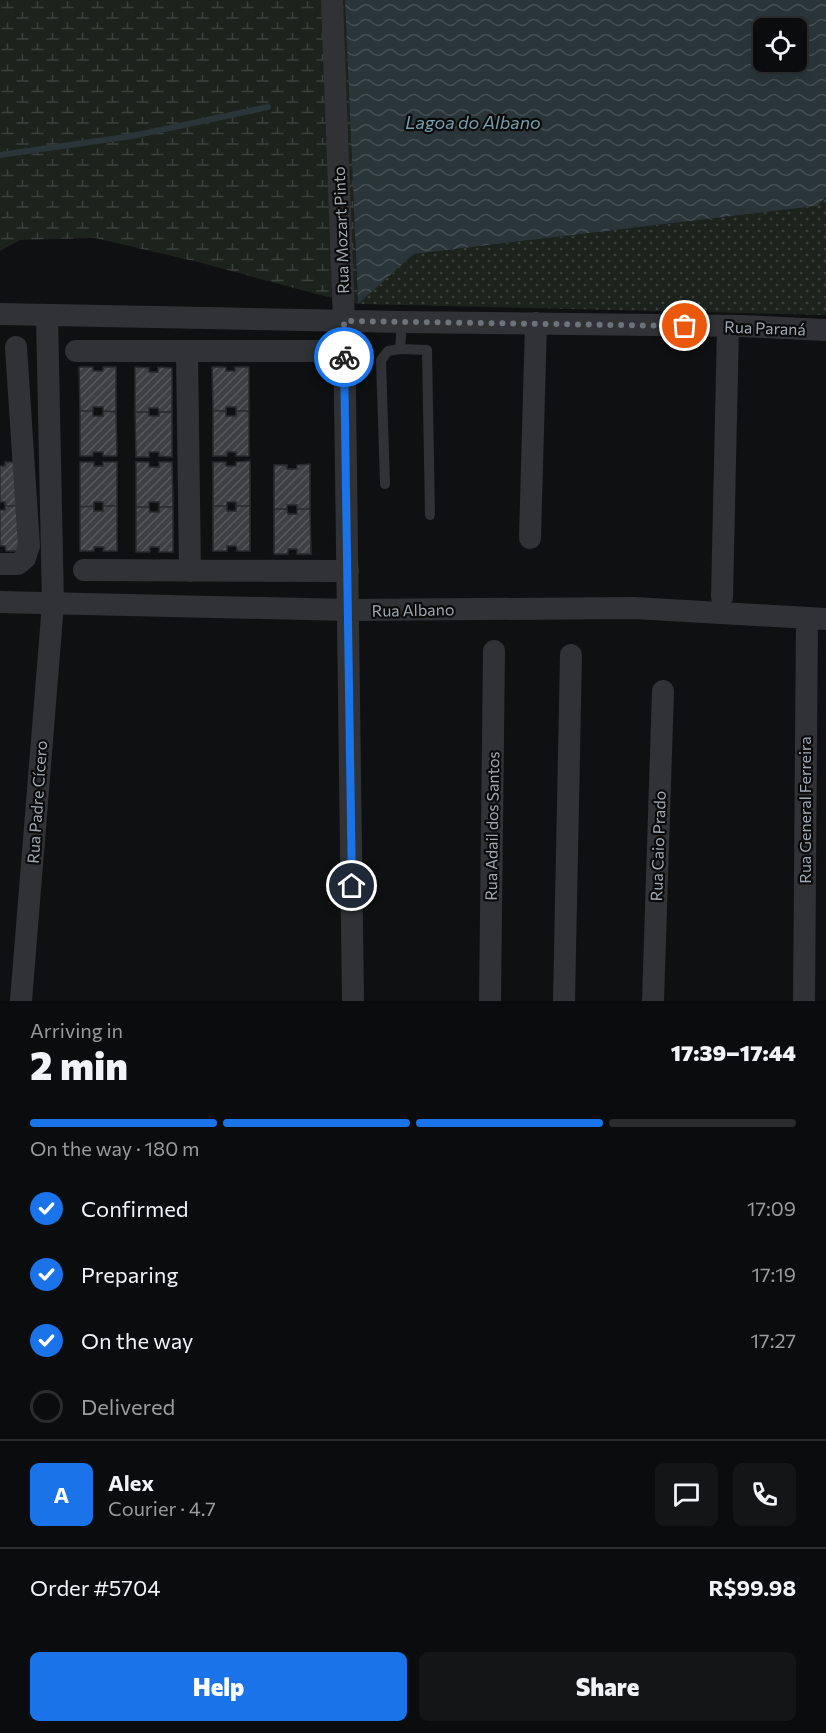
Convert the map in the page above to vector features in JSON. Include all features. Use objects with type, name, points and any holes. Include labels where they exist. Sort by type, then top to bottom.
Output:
[{"type":"street","name":"Rua Mozart Pinto","points":[[332,0],[344,321],[353,1001]]},
{"type":"street","name":"Rua Paraná","points":[[0,314],[728,326],[826,330]]},
{"type":"street","points":[[0,564],[18,564],[24,558],[29,546],[8,347],[42,315]]},
{"type":"street","name":"Rua Padre Cícero","points":[[21,1001],[53,604],[42,315]]},
{"type":"street","points":[[530,538],[536,323]]},
{"type":"street","points":[[722,597],[728,326]]},
{"type":"street","points":[[76,351],[344,351]]},
{"type":"street","points":[[187,352],[190,571]]},
{"type":"street","points":[[84,570],[348,571]]},
{"type":"street","name":"Rua Albano","points":[[0,602],[348,610],[634,608],[816,618]]},
{"type":"street","name":"Rua General Ferreira","points":[[804,1001],[816,618]]},
{"type":"street","name":"Rua Adail dos Santos","points":[[490,1001],[494,651]]},
{"type":"street","points":[[564,1001],[571,656]]},
{"type":"street","name":"Rua Caio Prado","points":[[653,1001],[663,691]]},
{"type":"lane","points":[[400,349],[402,322]]},
{"type":"lane","points":[[385,484],[381,360],[388,351],[427,350],[430,515]]},
{"type":"green space","points":[[0,0],[345,0],[358,304],[95,238],[20,240],[0,251]]},
{"type":"green space","points":[[826,197],[826,315],[358,304],[414,254],[817,206]]},
{"type":"water","name":"Lagoa do Albano","points":[[345,0],[826,0],[826,197],[817,206],[414,254],[358,304]]},
{"type":"building","points":[[79,367],[93,367],[93,371],[103,371],[103,367],[116,367],[116,412],[103,411],[103,407],[93,407],[93,411],[80,411]]},
{"type":"building","points":[[135,367],[149,368],[149,372],[158,372],[158,367],[172,368],[172,412],[159,412],[158,408],[149,408],[149,412],[135,412]]},
{"type":"building","points":[[212,367],[226,367],[226,371],[235,371],[235,367],[249,367],[249,411],[236,411],[236,407],[226,407],[226,411],[213,411]]},
{"type":"building","points":[[80,411],[93,411],[93,416],[103,416],[103,411],[116,412],[117,456],[103,456],[103,452],[93,452],[93,456],[80,456]]},
{"type":"building","points":[[213,411],[226,411],[226,416],[236,416],[236,411],[249,411],[249,456],[236,456],[236,452],[227,452],[227,456],[213,456]]},
{"type":"building","points":[[135,412],[149,412],[149,416],[159,416],[159,412],[172,412],[172,457],[159,456],[159,452],[149,452],[149,457],[136,457]]},
{"type":"building","points":[[250,461],[250,506],[236,506],[236,502],[227,502],[227,506],[213,506],[213,462],[226,462],[226,466],[236,466],[236,462]]},
{"type":"building","points":[[5,462],[19,462],[19,506],[5,506],[5,502],[0,502],[0,466],[5,466]]},
{"type":"building","points":[[80,462],[94,462],[94,466],[103,466],[103,462],[117,462],[117,506],[103,506],[103,502],[94,502],[94,506],[80,507]]},
{"type":"building","points":[[136,462],[149,462],[149,467],[159,467],[159,462],[172,462],[173,507],[159,507],[159,502],[149,502],[149,507],[136,507]]},
{"type":"building","points":[[310,464],[310,509],[297,509],[297,505],[287,505],[287,509],[274,509],[274,465],[287,465],[287,469],[297,469],[297,465]]},
{"type":"building","points":[[5,506],[19,506],[19,551],[6,551],[5,546],[0,546],[0,510],[5,510]]},
{"type":"building","points":[[94,506],[94,511],[103,511],[103,506],[117,506],[117,551],[103,551],[104,547],[94,547],[94,551],[80,551],[80,507]]},
{"type":"building","points":[[213,506],[227,506],[227,511],[236,511],[236,506],[250,506],[250,551],[237,551],[236,546],[227,546],[227,551],[213,551]]},
{"type":"building","points":[[136,507],[149,507],[150,512],[159,512],[159,507],[173,507],[173,552],[159,552],[159,547],[150,547],[150,552],[136,552]]},
{"type":"building","points":[[274,509],[287,509],[288,514],[297,514],[297,509],[310,509],[311,554],[297,554],[297,549],[288,549],[288,554],[274,554]]},
{"type":"waterway","points":[[0,155],[132,136],[268,107]]},
{"type":"way so far","points":[[344,357],[344,321],[685,326]]},
{"type":"route","points":[[344,357],[352,886]]}]
